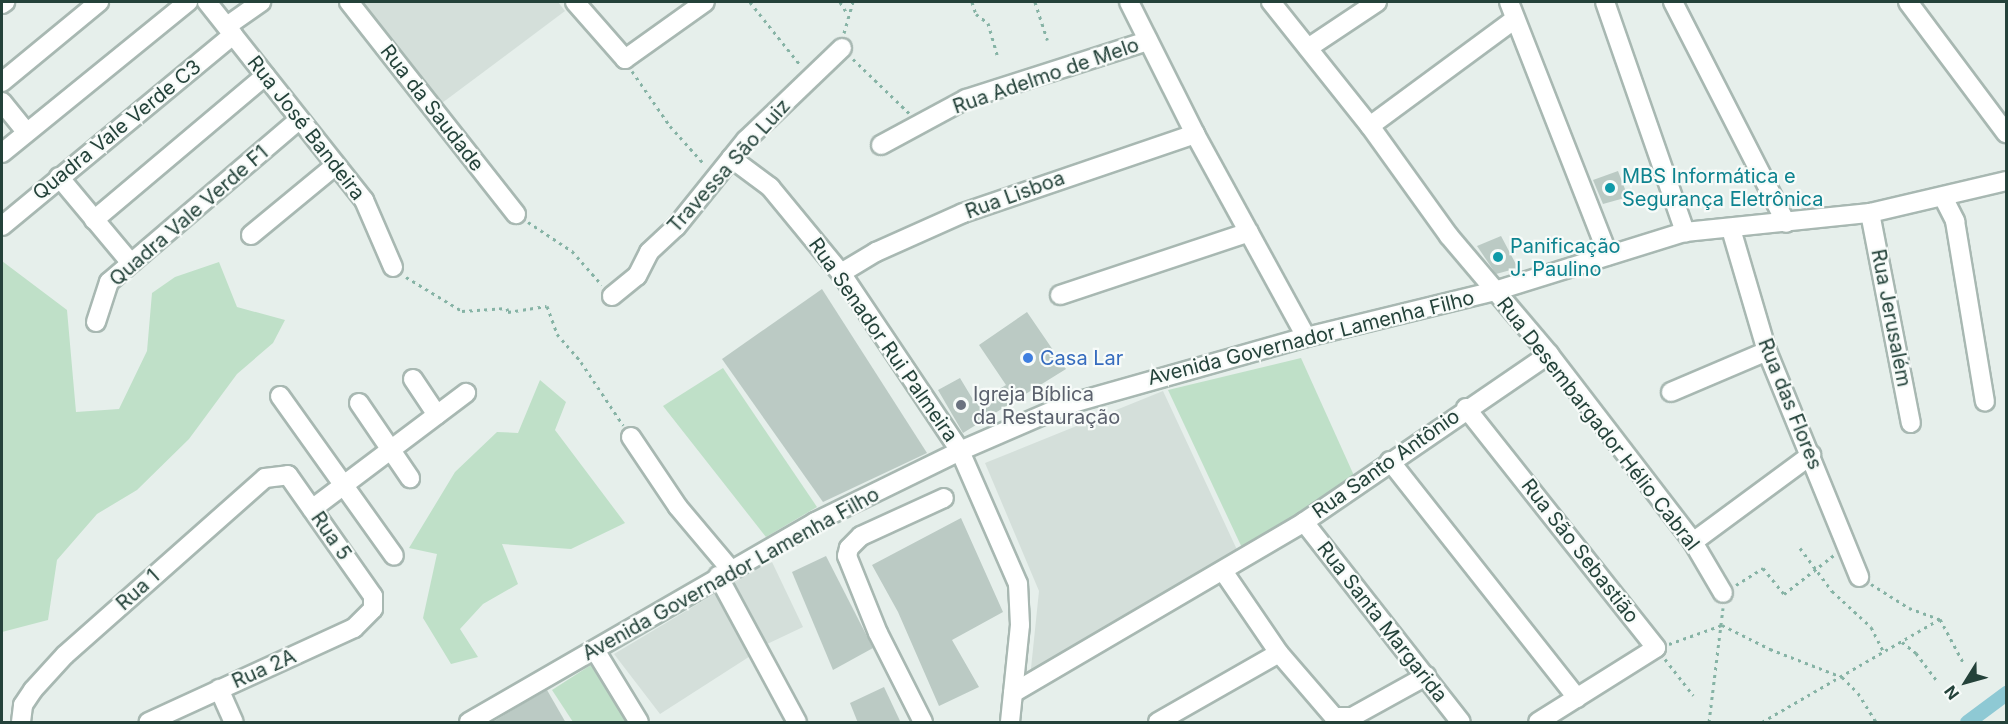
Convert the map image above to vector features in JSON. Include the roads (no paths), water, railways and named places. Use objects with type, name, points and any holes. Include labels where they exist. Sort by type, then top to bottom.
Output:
[{"type":"street","points":[[2,82],[99,2]]},
{"type":"street","points":[[2,153],[188,2]]},
{"type":"street","name":"Rua José Bandeira","points":[[207,2],[364,200],[393,267]]},
{"type":"street","name":"Quadra Vale Verde C3","points":[[2,226],[261,2]]},
{"type":"street","name":"Rua da Saudade","points":[[349,2],[516,214]]},
{"type":"street","points":[[575,2],[625,59],[705,2]]},
{"type":"street","points":[[1129,2],[1195,134],[1306,337]]},
{"type":"street","name":"Rua Desembargador Hélio Cabral","points":[[1271,2],[1370,126],[1449,236],[1549,354],[1693,542],[1723,593]]},
{"type":"street","points":[[1605,2],[1685,232]]},
{"type":"street","points":[[1673,2],[1786,222]]},
{"type":"street","points":[[1908,2],[2007,133]]},
{"type":"street","points":[[1308,48],[1369,4]]},
{"type":"street","points":[[1370,126],[1512,10],[1608,255]]},
{"type":"street","name":"Rua Adelmo de Melo","points":[[881,145],[919,122],[966,99],[1148,41]]},
{"type":"street","name":"Travessa São Luiz","points":[[612,296],[637,276],[649,252],[676,227],[731,158],[810,77],[842,48]]},
{"type":"street","points":[[94,220],[265,76]]},
{"type":"street","points":[[2,102],[26,132]]},
{"type":"street","name":"Quadra Vale Verde F1","points":[[96,322],[107,286],[299,120]]},
{"type":"street","name":"Rua Lisboa","points":[[841,273],[876,252],[1022,190],[1195,134]]},
{"type":"street","name":"Rua Senador Rui Palmeira","points":[[731,158],[776,193],[841,273],[960,451],[1018,584],[1020,616],[1010,723]]},
{"type":"street","points":[[251,235],[336,165]]},
{"type":"street","points":[[59,177],[131,263]]},
{"type":"street","name":"Avenida Governador Lamenha Filho","points":[[470,723],[815,522],[960,451],[1066,405],[1306,337],[1495,291],[1685,232],[1870,213],[1944,199],[2007,182]]},
{"type":"street","points":[[1944,199],[1955,221],[1985,402]]},
{"type":"street","name":"Rua Jerusalém","points":[[1870,213],[1911,423]]},
{"type":"street","name":"Rua das Flores","points":[[1731,229],[1767,351],[1859,577]]},
{"type":"street","points":[[1060,295],[1249,232]]},
{"type":"street","points":[[1671,392],[1767,351]]},
{"type":"street","name":"Rua Santo Antônio","points":[[1013,693],[1304,522],[1389,460],[1549,354]]},
{"type":"street","points":[[413,379],[437,415]]},
{"type":"street","points":[[312,509],[466,393]]},
{"type":"street","points":[[280,396],[394,556]]},
{"type":"street","points":[[359,403],[410,478]]},
{"type":"street","name":"Rua São Sebastião","points":[[1466,408],[1656,648],[1577,698]]},
{"type":"street","points":[[631,437],[725,573],[797,723]]},
{"type":"street","points":[[1693,542],[1811,455]]},
{"type":"street","points":[[1389,460],[1577,698],[1538,723]]},
{"type":"street","name":"Rua 5","points":[[277,474],[288,475],[373,596],[373,609]]},
{"type":"street","name":"Rua 1","points":[[21,723],[23,705],[33,690],[64,656],[265,478],[277,474]]},
{"type":"street","points":[[923,723],[878,633],[847,556],[849,548],[861,536],[944,498]]},
{"type":"street","name":"Rua Santa Margarida","points":[[1304,522],[1461,723]]},
{"type":"street","points":[[1223,571],[1280,653],[1334,717],[1352,717],[1426,676]]},
{"type":"street","name":"Rua 2A","points":[[149,723],[354,628],[373,609]]},
{"type":"street","points":[[595,650],[639,723]]},
{"type":"street","points":[[1158,723],[1280,653]]},
{"type":"street","points":[[219,689],[234,723]]},
{"type":"waterway","points":[[1967,722],[2006,693]]},
{"type":"place","name":"MBS Informática e Segurança Eletrônica","points":[[1610,188]]},
{"type":"place","name":"Panificação J. Paulino","points":[[1498,257]]},
{"type":"place","name":"Casa Lar","points":[[1028,358]]},
{"type":"place","name":"Igreja Bíblica da Restauração","points":[[961,405]]}]
